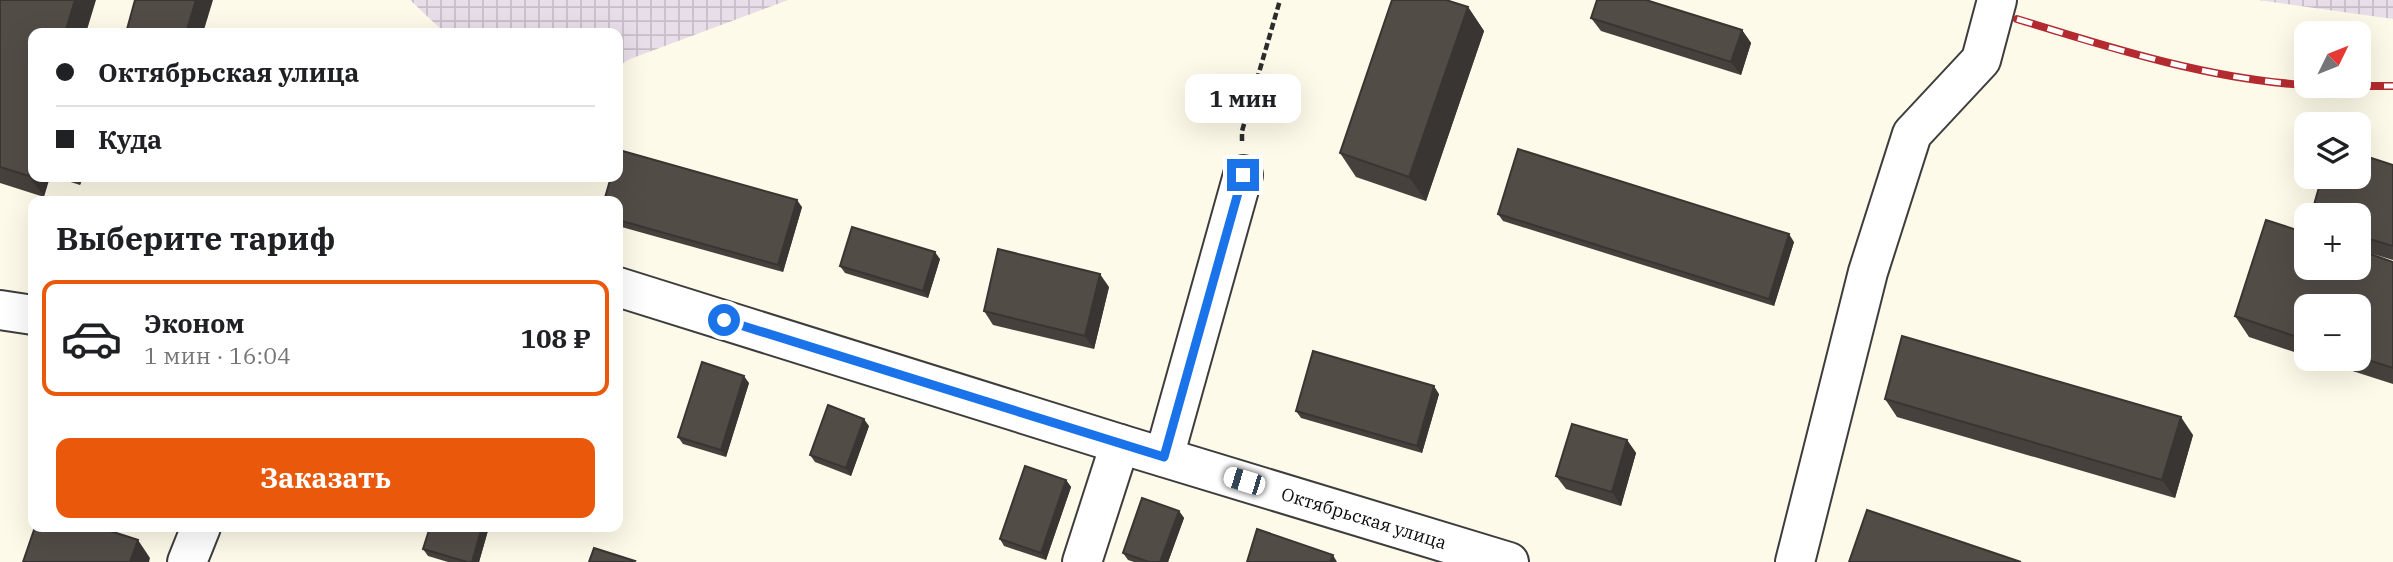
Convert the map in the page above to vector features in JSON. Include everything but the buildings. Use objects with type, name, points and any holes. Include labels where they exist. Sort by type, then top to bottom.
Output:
[{"type":"street","points":[[1795,562],[1868,272],[1912,134],[1981,60],[1997,0]]},
{"type":"street","points":[[1164,457],[1243,175]]},
{"type":"street","name":"Октябрьская улица","points":[[623,289],[1509,562]]},
{"type":"street","points":[[0,310],[28,314]]},
{"type":"street","points":[[1082,562],[1120,444]]},
{"type":"street","points":[[187,562],[199,532]]},
{"type":"path","points":[[1243,175],[1242,131],[1280,0]]},
{"type":"shaded area","points":[[410,0],[788,0],[623,63],[623,28],[440,28]]},
{"type":"shaded area","points":[[2258,0],[2393,0],[2393,19]]},
{"type":"railway","points":[[2017,19],[2160,61],[2233,76],[2294,84]]},
{"type":"railway","points":[[2371,86],[2393,86]]},
{"type":"route","points":[[724,320],[1164,457],[1243,175]]}]
